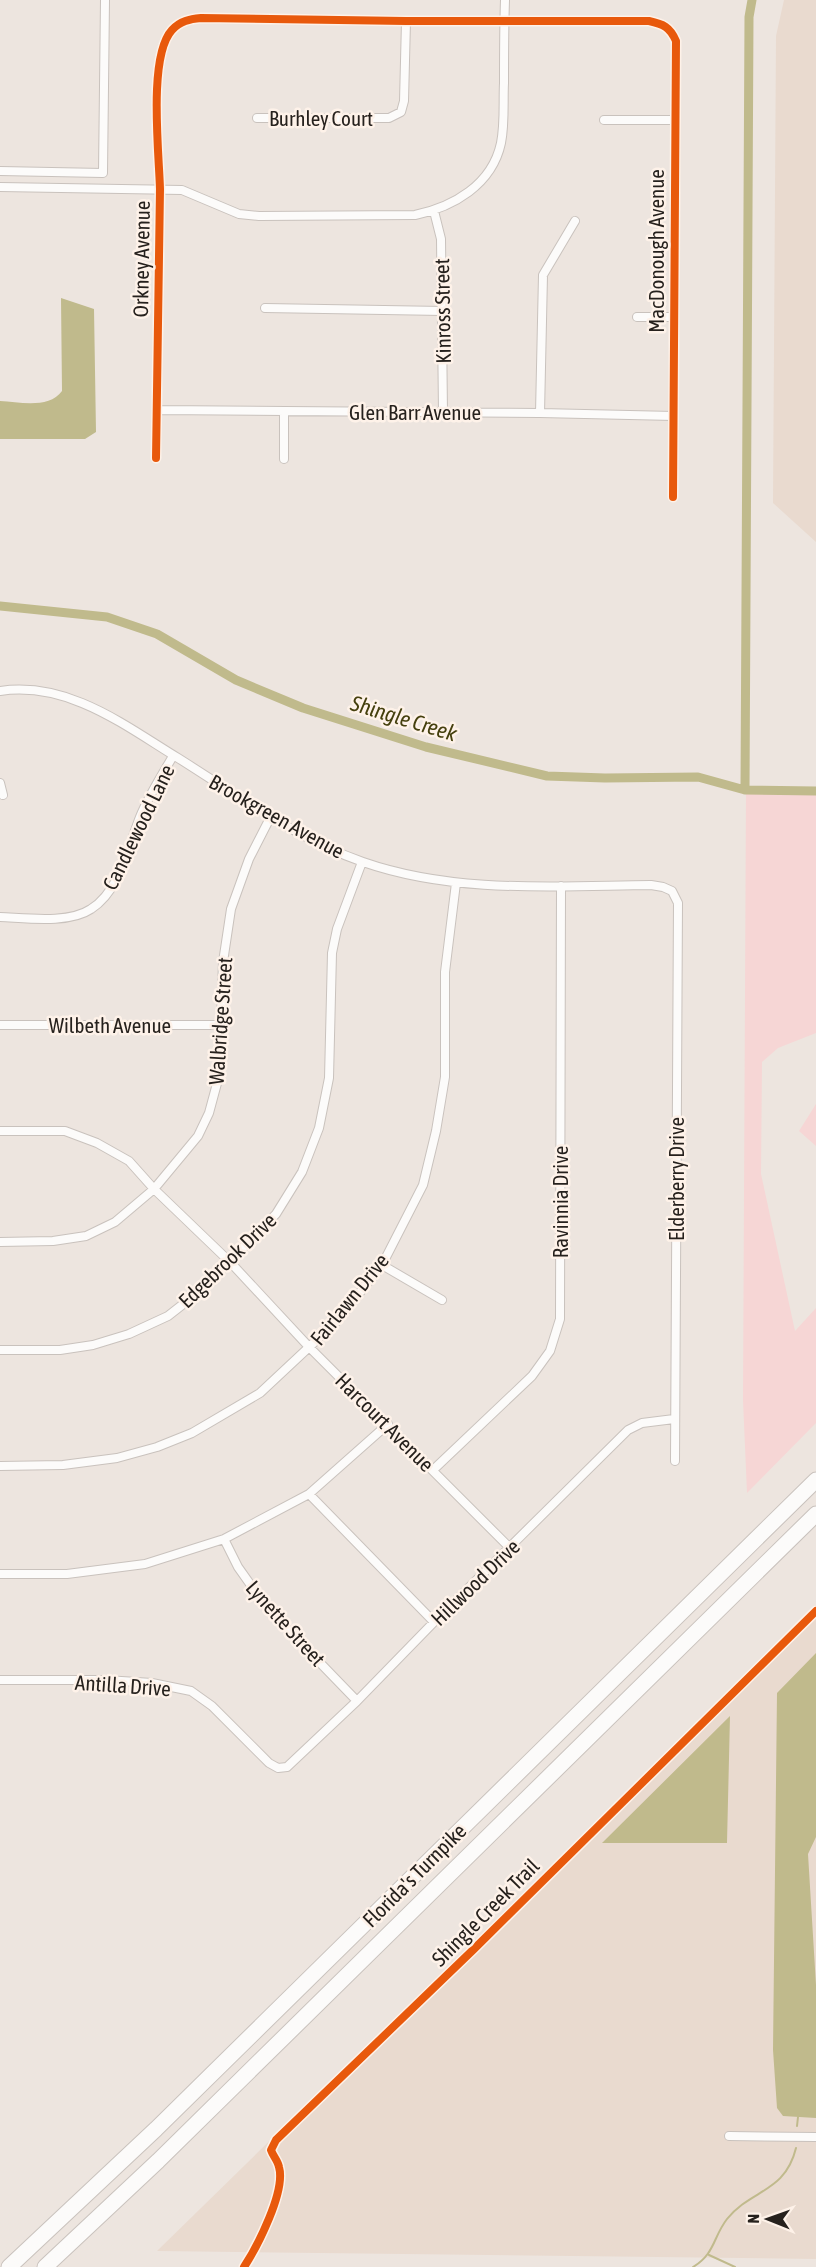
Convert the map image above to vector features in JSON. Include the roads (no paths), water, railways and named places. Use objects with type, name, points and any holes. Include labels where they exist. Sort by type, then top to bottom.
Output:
[{"type":"highway","name":"Florida's Turnpike","points":[[9,2267],[142,2143],[816,1480]]},
{"type":"highway","name":"Florida's Turnpike","points":[[45,2267],[158,2160],[816,1514]]},
{"type":"street","points":[[0,171],[103,173],[105,0]]},
{"type":"street","points":[[0,187],[182,190],[239,214],[415,215],[434,211],[452,204],[473,190],[491,167],[501,144],[505,0]]},
{"type":"street","name":"Orkney Avenue","points":[[156,458],[160,189],[158,61],[165,40],[173,29],[187,20],[201,18],[406,21]]},
{"type":"street","points":[[406,21],[504,21]]},
{"type":"street","name":"Burhley Court","points":[[257,118],[389,118],[401,112],[404,101],[406,21]]},
{"type":"street","name":"MacDonough Avenue","points":[[504,21],[649,21],[667,27],[672,31],[676,41],[673,497]]},
{"type":"street","points":[[604,120],[675,120]]},
{"type":"street","name":"Kinross Street","points":[[434,211],[441,239],[443,412]]},
{"type":"street","points":[[540,413],[543,275],[574,221]]},
{"type":"street","points":[[265,308],[443,311]]},
{"type":"street","points":[[637,317],[673,317]]},
{"type":"street","name":"Glen Barr Avenue","points":[[157,410],[674,416]]},
{"type":"street","points":[[284,459],[285,412]]},
{"type":"street","name":"Brookgreen Avenue","points":[[0,691],[13,689],[78,700],[135,730],[271,816],[318,842],[362,862],[456,883],[561,886],[651,885],[672,891],[677,897]]},
{"type":"street","name":"Candlewood Lane","points":[[0,917],[64,918],[91,910],[107,895],[121,868],[141,815],[174,756]]},
{"type":"street","points":[[0,783],[3,795]]},
{"type":"street","name":"Walbridge Street","points":[[0,1242],[53,1241],[86,1236],[115,1222],[154,1189],[198,1136],[209,1113],[219,1076],[223,962],[231,909],[249,859],[271,816]]},
{"type":"street","name":"Edgebrook Drive","points":[[0,1350],[60,1350],[93,1345],[129,1335],[168,1316],[231,1263],[276,1214],[302,1172],[319,1128],[329,1078],[332,953],[337,929],[362,862]]},
{"type":"street","name":"Fairlawn Drive","points":[[0,1466],[63,1465],[117,1458],[157,1448],[192,1433],[260,1393],[337,1321],[382,1265],[423,1185],[436,1131],[445,1077],[445,972],[456,883]]},
{"type":"street","name":"Ravinnia Drive","points":[[433,1470],[532,1376],[550,1351],[560,1319],[561,886]]},
{"type":"street","name":"Elderberry Drive","points":[[675,1461],[677,897]]},
{"type":"street","name":"Wilbeth Avenue","points":[[0,1025],[221,1025]]},
{"type":"street","name":"Harcourt Avenue","points":[[0,1131],[64,1131],[97,1143],[129,1161],[154,1189],[231,1263],[310,1348],[510,1548]]},
{"type":"street","points":[[382,1265],[442,1300]]},
{"type":"street","name":"Hillwood Drive","points":[[287,1767],[357,1701],[628,1430],[642,1423],[674,1419]]},
{"type":"street","points":[[0,1574],[67,1574],[145,1564],[224,1539],[309,1494],[388,1424]]},
{"type":"street","points":[[309,1494],[434,1622]]},
{"type":"street","name":"Lynette Street","points":[[224,1539],[238,1568],[267,1608],[357,1701]]},
{"type":"street","name":"Antilla Drive","points":[[0,1680],[106,1680],[152,1683],[191,1691],[212,1706],[269,1763],[278,1768],[287,1767]]},
{"type":"street","points":[[729,2136],[816,2137]]},
{"type":"waterway","points":[[745,790],[749,17],[752,0]]},
{"type":"waterway","name":"Shingle Creek","points":[[0,606],[107,617],[157,634],[236,680],[303,708],[426,747],[547,776],[698,777],[745,790],[816,791]]},
{"type":"waterway","points":[[797,2126],[798,2117]]},
{"type":"waterway","points":[[693,2267],[706,2257],[722,2226],[736,2209],[784,2174],[796,2148]]},
{"type":"waterway","points":[[709,2255],[735,2267]]}]
